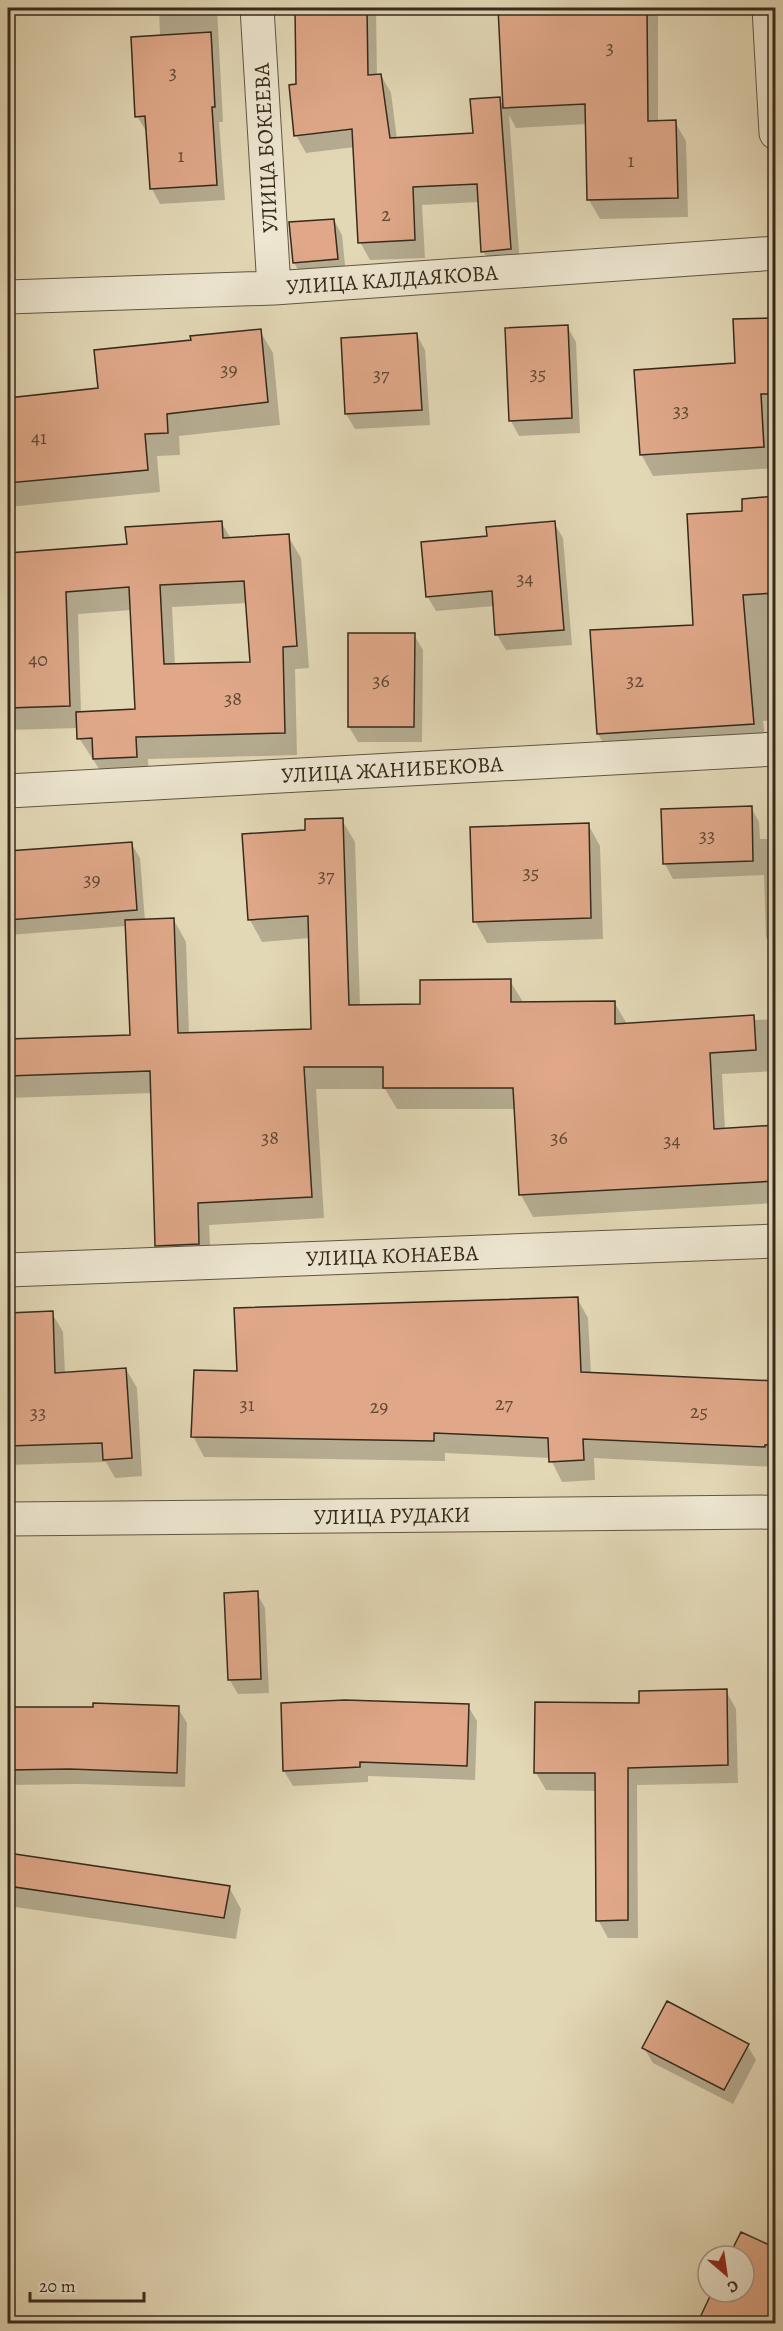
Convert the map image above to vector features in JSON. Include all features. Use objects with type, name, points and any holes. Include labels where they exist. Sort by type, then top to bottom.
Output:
[{"type":"street","name":"УЛИЦА БОКЕЕВА","points":[[257,8],[274,288]]},
{"type":"street","points":[[770,8],[776,133]]},
{"type":"street","name":"УЛИЦА КАЛДАЯКОВА","points":[[8,297],[274,288],[776,253]]},
{"type":"street","name":"УЛИЦА ЖАНИБЕКОВА","points":[[8,791],[776,749]]},
{"type":"street","name":"УЛИЦА КОНАЕВА","points":[[8,1270],[776,1241]]},
{"type":"street","name":"УЛИЦА РУДАКИ","points":[[8,1520],[776,1512]]},
{"type":"building","points":[[295,8],[367,8],[368,75],[381,74],[390,138],[473,133],[470,99],[500,97],[511,249],[481,252],[477,184],[413,187],[415,240],[358,243],[352,129],[294,136],[289,85],[296,84]]},
{"type":"building","points":[[498,8],[647,8],[648,121],[676,120],[678,198],[587,200],[585,104],[503,108]]},
{"type":"building","points":[[211,32],[215,107],[212,107],[217,185],[150,189],[145,116],[135,117],[131,37]]},
{"type":"building","points":[[334,219],[338,259],[293,263],[289,222]]},
{"type":"building","points":[[776,318],[776,394],[761,394],[764,447],[640,455],[634,370],[735,363],[733,319]]},
{"type":"building","points":[[568,325],[572,418],[509,421],[505,328]]},
{"type":"building","points":[[261,329],[268,402],[167,414],[168,433],[145,434],[148,470],[8,483],[8,398],[98,388],[94,350],[191,340],[190,336]]},
{"type":"building","points":[[417,333],[422,410],[345,414],[341,338]]},
{"type":"building","points":[[776,496],[776,593],[743,595],[754,724],[597,734],[590,630],[693,625],[687,514],[742,511],[742,499]]},
{"type":"building","points":[[222,521],[223,538],[289,534],[297,646],[283,647],[285,733],[136,737],[137,757],[93,759],[92,738],[77,739],[76,712],[135,709],[129,587],[66,592],[70,706],[8,708],[8,553],[127,544],[125,527]],"holes":[[[244,581],[250,662],[164,664],[160,585]]]},
{"type":"building","points":[[555,521],[564,630],[495,635],[492,591],[426,597],[421,542],[487,536],[486,527]]},
{"type":"building","points":[[348,633],[415,633],[414,727],[348,727]]},
{"type":"building","points":[[752,806],[753,861],[663,864],[661,809]]},
{"type":"building","points":[[343,818],[349,1005],[420,1004],[420,980],[511,979],[511,1002],[615,1001],[615,1024],[754,1015],[756,1050],[710,1053],[714,1129],[776,1125],[776,1181],[519,1195],[513,1088],[383,1088],[383,1067],[304,1067],[312,1197],[198,1203],[199,1244],[155,1246],[150,1071],[8,1076],[8,1039],[130,1035],[125,920],[174,918],[178,1033],[311,1029],[308,916],[248,920],[242,834],[305,830],[305,819]]},
{"type":"building","points":[[589,823],[591,918],[473,922],[470,827]]},
{"type":"building","points":[[132,842],[137,910],[8,920],[8,851]]},
{"type":"building","points":[[578,1297],[581,1372],[776,1381],[776,1445],[765,1445],[765,1447],[583,1439],[584,1460],[549,1462],[548,1438],[434,1433],[434,1441],[191,1437],[194,1370],[237,1371],[234,1308]]},
{"type":"building","points":[[53,1311],[55,1373],[126,1368],[132,1458],[103,1460],[102,1443],[8,1446],[8,1313]]},
{"type":"building","points":[[258,1591],[261,1679],[228,1680],[224,1593]]},
{"type":"building","points":[[727,1689],[728,1765],[628,1768],[628,1920],[596,1921],[595,1773],[534,1773],[535,1702],[639,1703],[639,1691]]},
{"type":"building","points":[[345,1700],[469,1704],[467,1766],[360,1762],[360,1767],[283,1771],[281,1703]]},
{"type":"building","points":[[93,1703],[179,1706],[177,1773],[70,1769],[8,1770],[8,1707],[93,1707]]},
{"type":"building","points":[[8,1853],[230,1886],[224,1918],[8,1886]]},
{"type":"building","points":[[667,2001],[749,2044],[724,2090],[642,2048]]},
{"type":"building","points":[[741,2232],[776,2248],[776,2324],[697,2324],[706,2304],[756,2304],[756,2244],[735,2244]]}]
